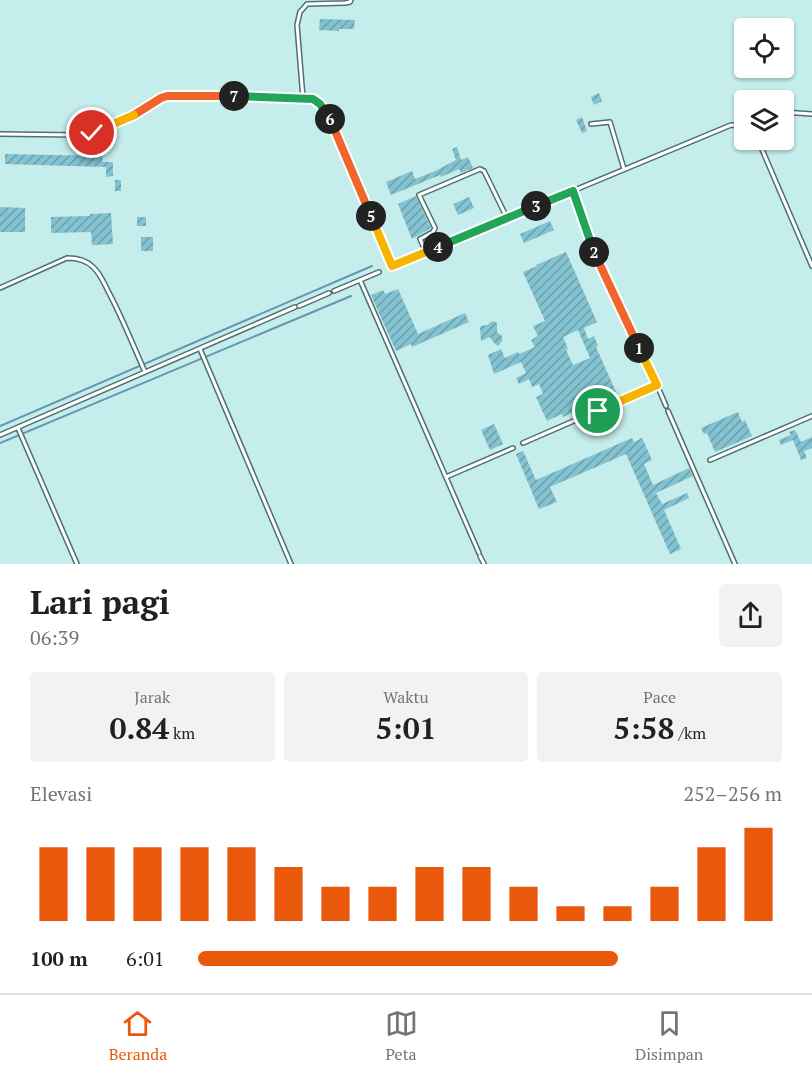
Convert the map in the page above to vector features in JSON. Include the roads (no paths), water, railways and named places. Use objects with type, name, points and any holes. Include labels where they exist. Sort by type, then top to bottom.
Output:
[{"type":"lane","points":[[303,98],[297,25],[300,12],[305,5],[313,2],[345,3],[351,0]]},
{"type":"lane","points":[[0,134],[77,135],[92,133],[138,113],[167,96],[313,99],[327,114],[336,132],[391,267],[734,124]]},
{"type":"lane","points":[[794,113],[812,114]]},
{"type":"lane","points":[[591,124],[610,122],[624,169]]},
{"type":"lane","points":[[762,150],[812,267]]},
{"type":"lane","points":[[426,252],[420,239],[435,228],[419,195],[480,169],[484,171],[507,218]]},
{"type":"lane","points":[[573,191],[591,246],[666,406]]},
{"type":"lane","points":[[0,288],[67,258],[86,262],[100,275],[121,315],[146,372]]},
{"type":"lane","points":[[334,291],[379,272]]},
{"type":"lane","points":[[360,280],[484,564]]},
{"type":"lane","points":[[0,435],[329,293]]},
{"type":"lane","points":[[200,349],[291,564]]},
{"type":"lane","points":[[598,411],[657,385]]},
{"type":"lane","points":[[668,411],[735,564]]},
{"type":"lane","points":[[523,443],[592,413]]},
{"type":"lane","points":[[710,460],[812,416]]},
{"type":"lane","points":[[18,428],[77,564]]},
{"type":"lane","points":[[446,477],[513,448]]},
{"type":"waterway","points":[[0,426],[372,266]]},
{"type":"waterway","points":[[0,443],[351,296]]}]
